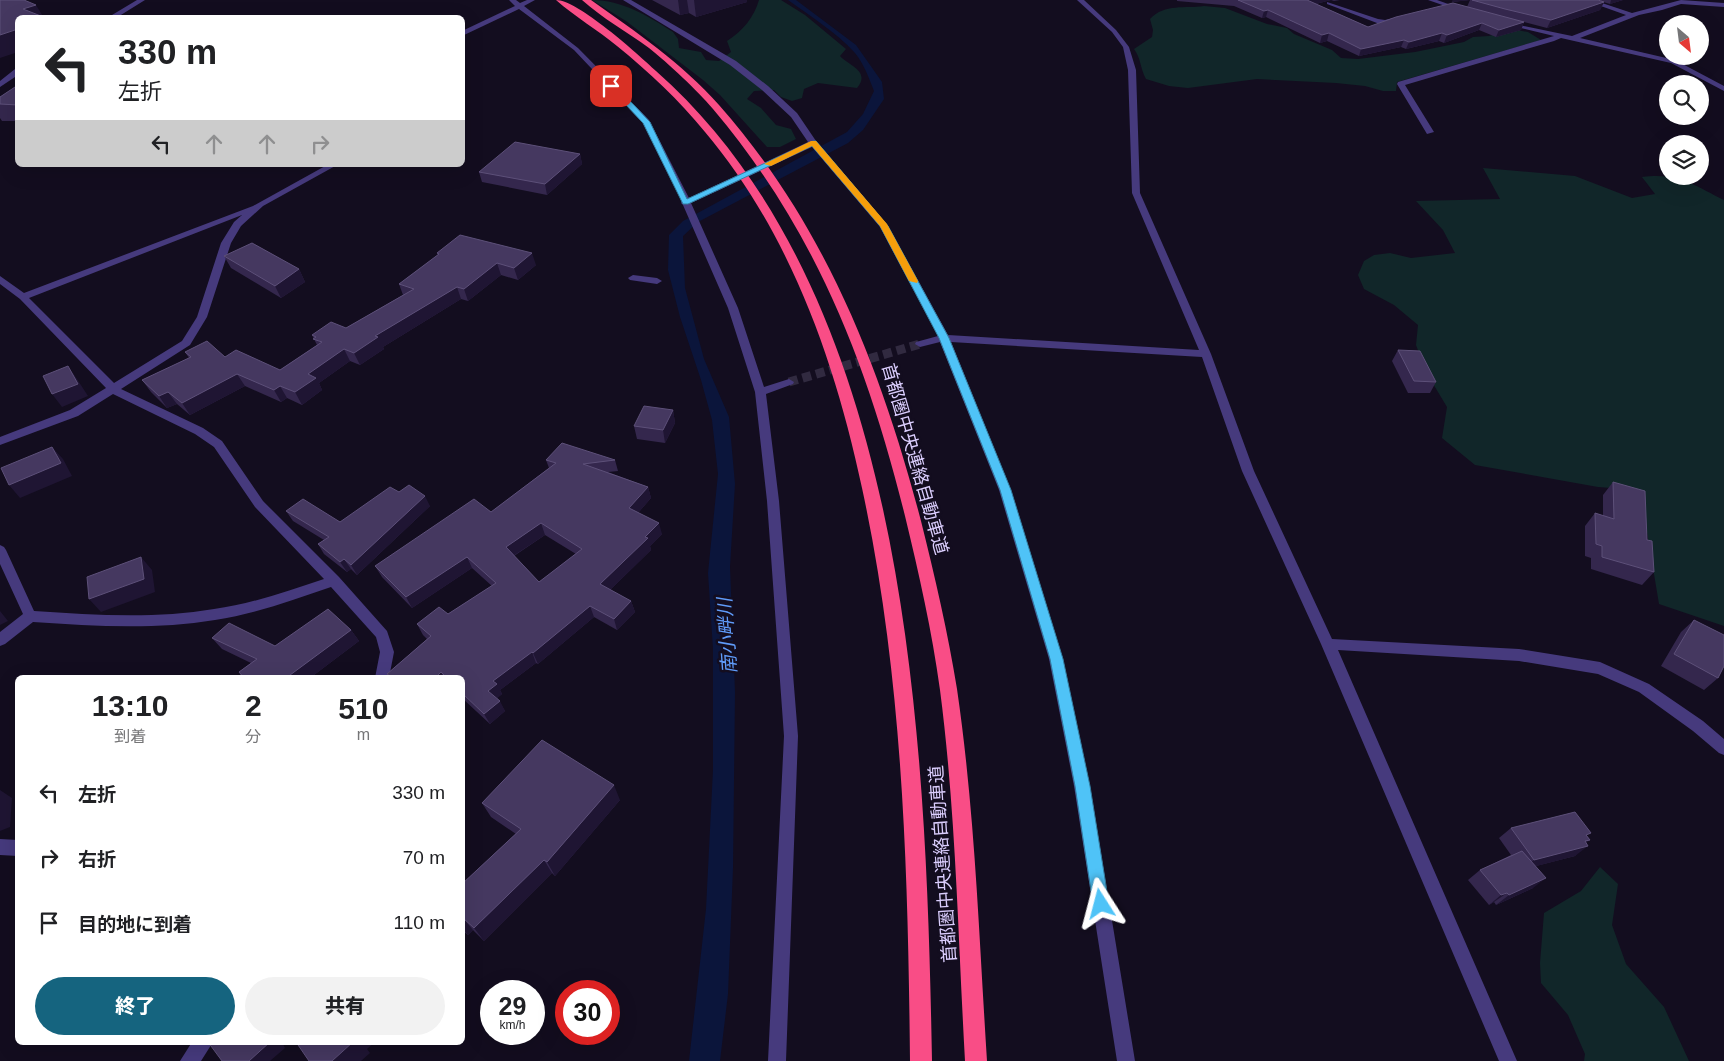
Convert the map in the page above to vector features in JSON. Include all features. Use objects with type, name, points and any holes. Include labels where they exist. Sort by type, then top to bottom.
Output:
[{"type":"highway","name":"首都圏中央連絡自動車道","points":[[560,0],[620,43],[684,102],[712,133],[761,203],[780,234],[808,288],[834,358],[853,420],[874,502],[893,605],[906,715],[914,817],[920,957],[921,1061]]},
{"type":"highway","name":"首都圏中央連絡自動車道","points":[[586,0],[640,37],[675,66],[734,127],[782,192],[805,229],[834,284],[863,352],[908,496],[931,597],[951,710],[961,829],[976,1061]]},
{"type":"street","points":[[115,15],[142,0]]},
{"type":"street","points":[[512,0],[576,49],[646,122],[732,308],[760,392],[773,501],[791,736],[777,1061]]},
{"type":"street","points":[[465,33],[532,0]]},
{"type":"street","points":[[626,0],[733,63],[765,88],[794,115],[813,143],[884,226],[944,338],[1005,490],[1056,659],[1082,786],[1126,1061]]},
{"type":"street","points":[[1080,0],[1114,31],[1126,47],[1132,70],[1136,194],[1206,354],[1248,471],[1328,644],[1508,1061]]},
{"type":"street","points":[[1430,0],[1455,4],[1467,12]]},
{"type":"street","points":[[1587,0],[1632,15]]},
{"type":"street","points":[[1573,38],[1632,15],[1682,1],[1724,4]]},
{"type":"street","points":[[1329,3],[1377,21],[1385,22],[1403,18]]},
{"type":"street","points":[[1432,11],[1455,4],[1469,3]]},
{"type":"street","points":[[1499,22],[1673,61],[1724,90]]},
{"type":"street","points":[[1430,132],[1401,84],[1436,72],[1552,40],[1560,35]]},
{"type":"street","points":[[0,85],[15,74]]},
{"type":"street","points":[[685,203],[813,143]]},
{"type":"street","points":[[23,297],[260,204],[329,167]]},
{"type":"street","points":[[0,441],[74,413],[186,343],[202,317],[226,243],[238,224],[260,204]]},
{"type":"street","points":[[633,278],[657,281]]},
{"type":"street","points":[[0,279],[23,297],[114,388],[136,402],[199,431],[218,444],[258,504],[334,581],[382,635],[387,652],[383,675]]},
{"type":"street","points":[[920,344],[944,338],[1206,354]]},
{"type":"street","points":[[760,392],[789,382]]},
{"type":"street","points":[[0,550],[30,616]]},
{"type":"street","points":[[0,640],[30,616],[64,619],[159,619],[214,614],[280,598],[334,581]]},
{"type":"street","points":[[1328,644],[1519,655],[1600,668],[1644,688],[1698,726],[1724,748]]},
{"type":"street","points":[[0,847],[15,848]]},
{"type":"street","points":[[189,1061],[202,1045]]},
{"type":"green space","points":[[592,0],[614,3],[634,10],[673,32],[678,39],[679,48],[701,52],[706,60],[719,61],[731,52],[727,41],[747,23],[759,0],[781,0],[805,15],[846,49],[840,56],[857,69],[862,77],[861,82],[857,88],[818,83],[804,89],[802,98],[792,101],[781,97],[774,90],[754,91],[747,99],[761,108],[776,125],[791,129],[796,139],[780,147],[767,147],[720,95],[703,80],[626,21]]},
{"type":"green space","points":[[1204,6],[1225,8],[1267,24],[1287,28],[1294,34],[1332,50],[1341,58],[1358,59],[1415,52],[1464,42],[1473,37],[1489,36],[1512,29],[1528,32],[1541,40],[1397,82],[1396,91],[1383,91],[1365,86],[1336,83],[1257,79],[1188,88],[1169,86],[1146,79],[1134,49],[1152,37],[1153,30],[1150,19],[1156,14],[1169,9]]},
{"type":"green space","points":[[1483,168],[1575,176],[1632,198],[1655,194],[1642,177],[1659,176],[1659,185],[1694,185],[1724,200],[1724,626],[1659,604],[1640,490],[1598,487],[1475,465],[1442,438],[1447,407],[1426,372],[1416,345],[1418,325],[1394,305],[1364,289],[1358,275],[1364,261],[1374,255],[1390,253],[1411,258],[1455,253],[1443,230],[1416,201],[1500,199]]},
{"type":"green space","points":[[1600,867],[1618,884],[1612,925],[1626,964],[1664,1007],[1689,1061],[1584,1061],[1585,1054],[1568,1015],[1541,983],[1540,963],[1544,913],[1581,891]]},
{"type":"water","name":"南小畔川","points":[[788,0],[796,0],[856,45],[882,82],[884,99],[863,130],[848,143],[698,222],[683,236],[685,288],[704,359],[729,417],[735,484],[730,567],[735,692],[733,868],[728,994],[720,1061],[689,1061],[706,909],[713,770],[713,649],[708,573],[718,474],[712,420],[680,317],[668,270],[669,235],[683,221],[847,132],[863,114],[874,91],[858,57],[848,45],[831,31]]},
{"type":"building","points":[[0,0],[24,0],[36,5],[23,9],[38,15],[15,15],[15,30],[0,35]]},
{"type":"building","points":[[1238,0],[1307,0],[1368,27],[1396,17],[1453,3],[1524,22],[1499,30],[1482,23],[1447,35],[1442,33],[1409,42],[1404,40],[1361,49],[1329,33],[1322,35],[1268,10],[1264,11]]},
{"type":"building","points":[[1472,0],[1598,0],[1604,2],[1551,20]]},
{"type":"building","points":[[15,87],[15,105],[0,104],[0,97]]},
{"type":"building","points":[[515,142],[580,154],[545,184],[479,172]]},
{"type":"building","points":[[460,235],[532,253],[514,268],[497,263],[464,289],[457,287],[375,336],[378,337],[354,353],[344,349],[308,374],[316,378],[295,392],[280,386],[274,390],[237,374],[182,403],[168,392],[159,396],[142,380],[191,357],[185,352],[207,341],[225,357],[236,350],[280,370],[322,342],[313,339],[316,337],[312,335],[331,322],[346,328],[414,289],[399,284],[439,254],[437,253]]},
{"type":"building","points":[[252,243],[299,269],[275,286],[224,256]]},
{"type":"building","points":[[1398,350],[1420,351],[1436,382],[1414,381]]},
{"type":"building","points":[[68,366],[78,384],[52,394],[43,376]]},
{"type":"building","points":[[644,406],[673,410],[663,430],[634,426]]},
{"type":"building","points":[[562,443],[615,460],[583,464],[648,487],[629,508],[659,523],[645,537],[648,538],[600,584],[631,601],[614,619],[590,606],[533,653],[493,681],[497,684],[488,691],[500,701],[484,714],[465,696],[465,675],[444,675],[441,672],[438,675],[387,674],[431,636],[417,624],[439,607],[448,614],[496,583],[467,557],[406,597],[375,566],[474,499],[491,512],[556,463],[546,460]],"holes":[[[541,523],[582,549],[539,582],[506,547]]]},
{"type":"building","points":[[52,447],[61,463],[9,485],[1,468]]},
{"type":"building","points":[[1613,482],[1645,491],[1647,540],[1652,541],[1654,572],[1602,557],[1602,546],[1596,544],[1595,513],[1614,519]]},
{"type":"building","points":[[409,485],[425,496],[351,565],[344,559],[340,562],[318,544],[329,537],[286,511],[303,499],[340,522],[390,487],[399,492]]},
{"type":"building","points":[[141,557],[144,579],[89,599],[87,577]]},
{"type":"building","points":[[328,609],[351,630],[290,675],[242,675],[239,672],[257,659],[212,638],[229,623],[275,646]]},
{"type":"building","points":[[1694,620],[1724,635],[1724,666],[1718,678],[1674,654]]},
{"type":"building","points":[[542,740],[614,785],[547,862],[544,860],[474,928],[465,920],[465,881],[521,829],[482,803]]},
{"type":"building","points":[[1575,812],[1591,833],[1586,835],[1590,840],[1585,841],[1588,846],[1534,860],[1511,828]]},
{"type":"building","points":[[1522,851],[1546,878],[1509,895],[1507,893],[1501,895],[1480,870]]},
{"type":"building","points":[[210,1045],[267,1045],[249,1061],[222,1061]]},
{"type":"building","points":[[298,1045],[350,1045],[332,1061],[309,1061]]},
{"type":"tunnel","points":[[789,382],[920,344]]},
{"type":"slow traffic","points":[[768,164],[813,143],[884,226],[914,281]]},
{"type":"route","points":[[611,86],[646,122],[682,192],[685,203],[813,143],[884,226],[944,338],[1005,490],[1056,659],[1082,786],[1101,904]]}]
